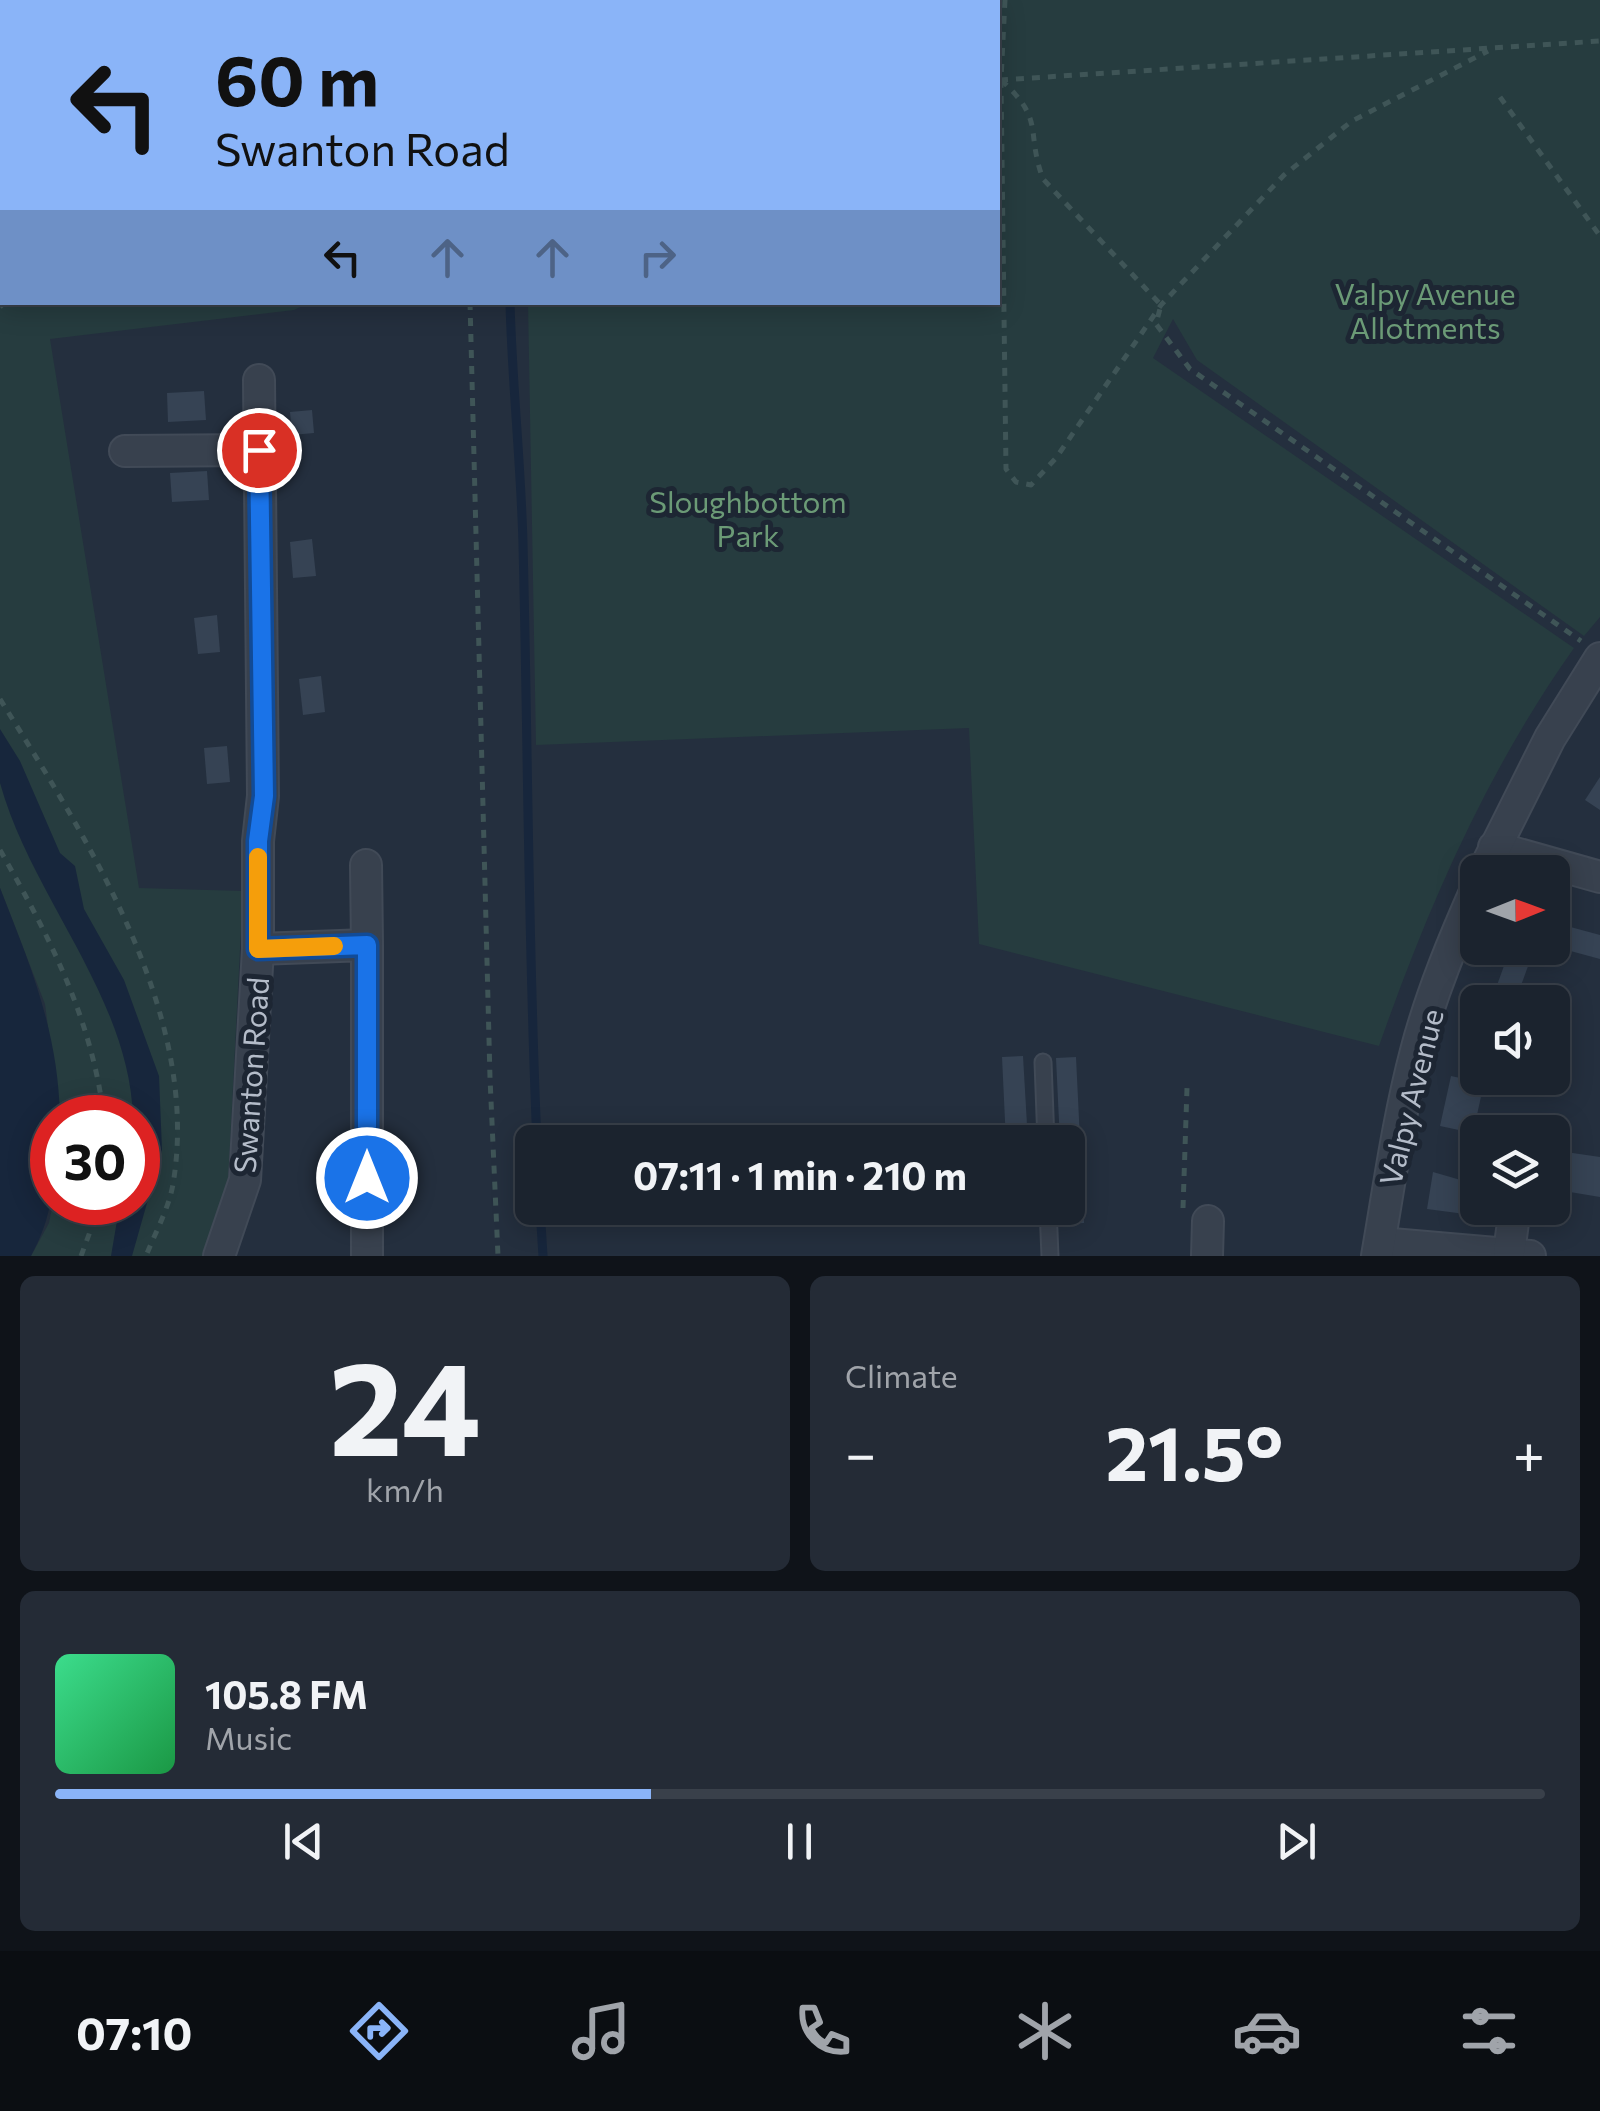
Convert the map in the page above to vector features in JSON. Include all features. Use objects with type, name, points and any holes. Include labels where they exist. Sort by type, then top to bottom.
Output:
[{"type":"street","name":"Swanton Road","points":[[219,1256],[245,1180],[258,949],[258,841],[264,796],[258,380]]},
{"type":"street","points":[[125,451],[259,450]]},
{"type":"street","points":[[1491,855],[1592,651]]},
{"type":"street","points":[[366,865],[366,1256]]},
{"type":"street","points":[[1570,872],[1600,877]]},
{"type":"street","name":"Valpy Avenue","points":[[1378,1249],[1386,1190],[1417,1048],[1460,926]]},
{"type":"street","name":"Swanton Road","points":[[258,949],[367,945]]},
{"type":"street","points":[[1195,1221],[1207,1256]]},
{"type":"street","points":[[1378,1249],[1520,1254],[1517,1225]]},
{"type":"lane","points":[[1043,1062],[1045,1125]]},
{"type":"lane","points":[[1049,1225],[1050,1256]]},
{"type":"path","points":[[1000,67],[1005,0]]},
{"type":"path","points":[[1000,80],[1600,41]]},
{"type":"path","points":[[1000,136],[1006,470],[1016,482],[1031,485],[1044,475],[1161,305],[1284,176],[1352,121],[1488,51]]},
{"type":"path","points":[[1000,81],[1024,101],[1043,178],[1161,305]]},
{"type":"path","points":[[1500,97],[1600,236]]},
{"type":"path","points":[[470,305],[498,1256]]},
{"type":"path","points":[[1161,305],[1156,324],[1190,369],[1592,651]]},
{"type":"path","points":[[0,698],[80,829],[144,958],[163,1028],[176,1106],[173,1186],[146,1256]]},
{"type":"path","points":[[0,850],[79,1004],[99,1095]]},
{"type":"path","points":[[1186,1088],[1195,1221]]},
{"type":"path","points":[[81,1256],[92,1225]]},
{"type":"green space","points":[[1000,0],[1600,0],[1600,617],[1584,636],[1197,360],[1173,319],[1153,358],[1574,648],[1487,791],[1418,941],[1379,1046],[979,944],[969,728],[536,745],[528,305],[1000,305]]},
{"type":"green space","points":[[0,305],[305,305],[294,310],[50,339],[139,888],[243,891],[228,1184],[207,1256],[31,1256],[48,1225],[160,1225],[160,1095],[57,1095],[45,1004],[0,888]]},
{"type":"water","points":[[0,729],[20,761],[60,853],[75,866],[84,909],[124,980],[159,1076],[160,1095],[130,1095],[115,1030],[98,988],[34,867],[0,783]]},
{"type":"water","points":[[0,888],[41,1000],[59,1095],[30,1095],[30,1225],[44,1225],[31,1256],[0,1256]]},
{"type":"water","points":[[116,1225],[141,1225],[132,1256],[111,1256]]},
{"type":"building","points":[[204,391],[206,420],[168,422],[167,393]]},
{"type":"building","points":[[312,410],[314,433],[292,435],[290,412]]},
{"type":"building","points":[[207,471],[209,500],[172,502],[170,473]]},
{"type":"building","points":[[312,539],[316,576],[293,578],[290,542]]},
{"type":"building","points":[[217,615],[220,652],[198,654],[194,618]]},
{"type":"building","points":[[321,676],[325,712],[303,715],[299,679]]},
{"type":"building","points":[[227,746],[230,782],[207,784],[204,748]]},
{"type":"building","points":[[1600,777],[1600,810],[1585,800]]},
{"type":"building","points":[[1570,927],[1600,935],[1600,959],[1570,951]]},
{"type":"building","points":[[1504,965],[1528,965],[1521,985],[1497,985]]},
{"type":"building","points":[[1023,1056],[1027,1125],[1005,1125],[1002,1057]]},
{"type":"building","points":[[1076,1057],[1079,1125],[1059,1125],[1056,1058]]},
{"type":"building","points":[[1451,1076],[1460,1078],[1460,1095],[1481,1095],[1477,1115],[1460,1115],[1460,1130],[1440,1126]]},
{"type":"building","points":[[1570,1153],[1600,1157],[1600,1197],[1570,1192]]},
{"type":"building","points":[[1433,1172],[1460,1180],[1460,1213],[1427,1209]]},
{"type":"waterway","points":[[510,305],[523,544],[536,1125]]},
{"type":"waterway","points":[[541,1225],[543,1256]]},
{"type":"slow traffic","points":[[258,857],[258,949],[334,946]]},
{"type":"route","points":[[259,450],[264,796],[258,841],[258,949],[367,945],[367,1178]]},
{"type":"park label","name":"Valpy Avenue Allotments","points":[[1425,309]]},
{"type":"park label","name":"Sloughbottom Park","points":[[748,517]]}]
